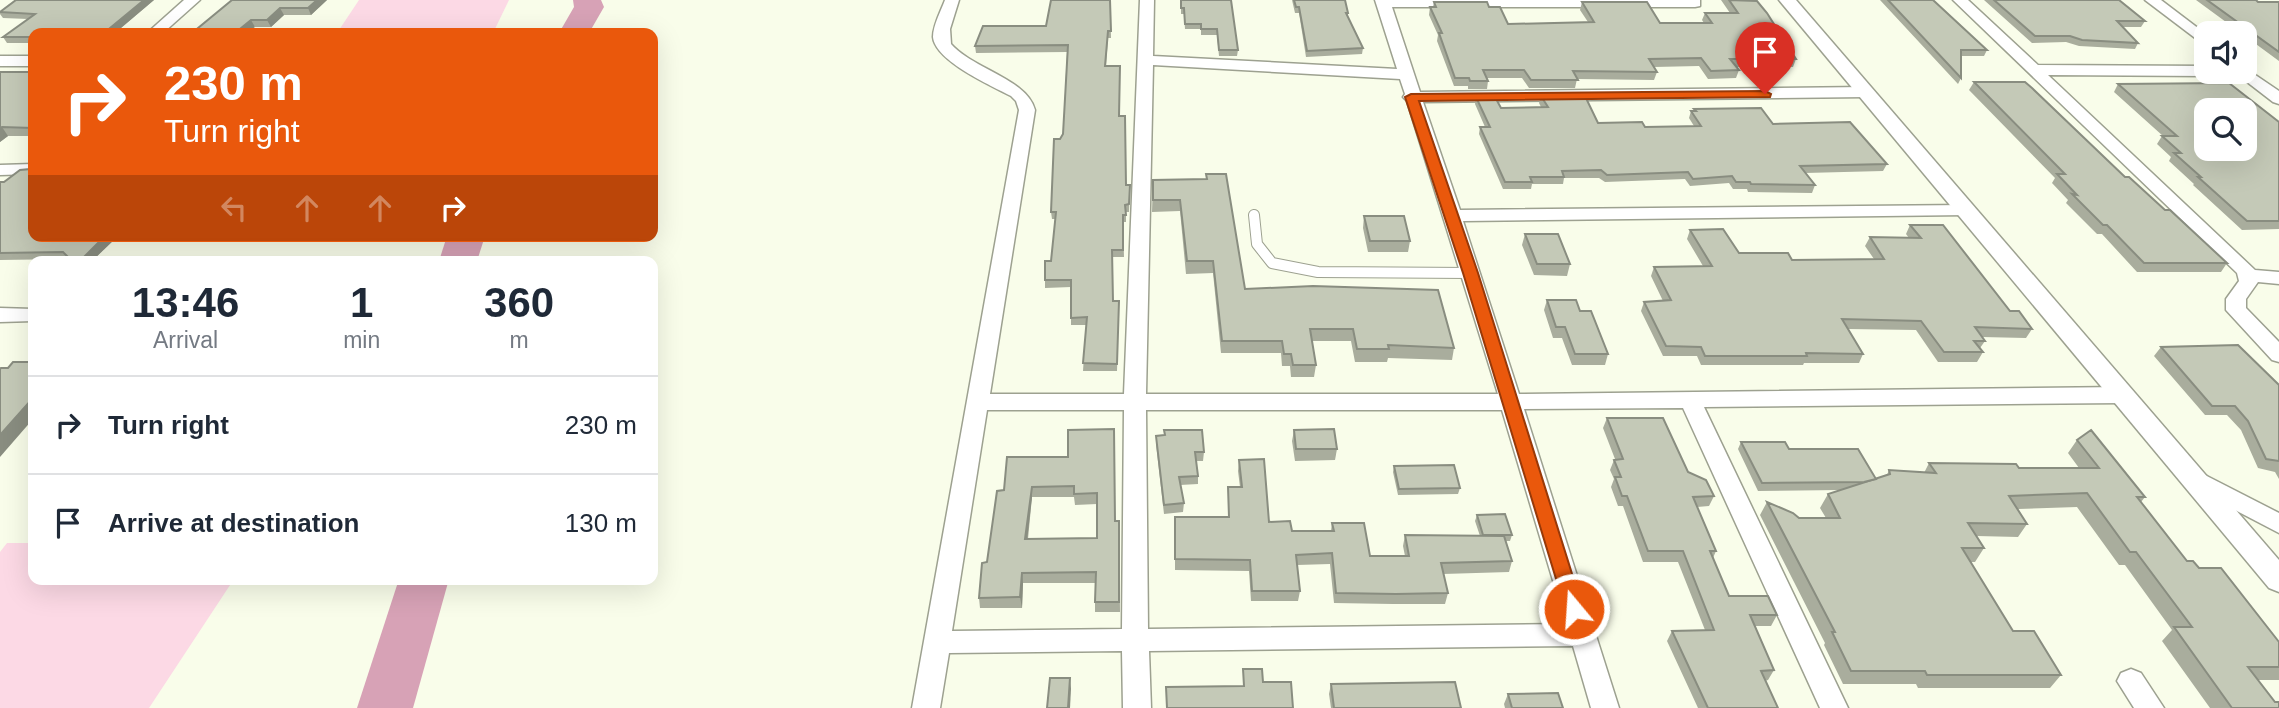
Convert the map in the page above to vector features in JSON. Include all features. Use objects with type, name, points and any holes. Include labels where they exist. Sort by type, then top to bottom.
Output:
[{"type":"street","points":[[160,28],[193,0]]},
{"type":"street","points":[[926,708],[1027,110],[1024,99],[1017,93],[945,49],[941,39],[952,0]]},
{"type":"street","points":[[1137,708],[1134,641],[1135,402],[1147,0]]},
{"type":"street","points":[[1787,0],[2279,580]]},
{"type":"street","points":[[1959,0],[2248,275],[2249,281],[2234,303],[2236,310],[2279,355]]},
{"type":"street","points":[[2152,0],[2194,33]]},
{"type":"street","points":[[1605,708],[1508,402],[1471,273],[1411,97],[1382,1],[1695,3]]},
{"type":"street","points":[[1145,60],[1404,74]]},
{"type":"street","points":[[0,61],[28,61]]},
{"type":"street","points":[[2033,70],[2194,71]]},
{"type":"street","points":[[2257,82],[2279,99]]},
{"type":"street","points":[[1411,97],[1866,92]]},
{"type":"street","points":[[0,170],[28,169]]},
{"type":"street","points":[[1450,216],[1967,210]]},
{"type":"street","points":[[2248,275],[2279,278]]},
{"type":"street","points":[[0,316],[28,315]]},
{"type":"street","points":[[979,402],[1508,402],[2123,395]]},
{"type":"street","points":[[1690,400],[1834,708]]},
{"type":"street","points":[[2192,477],[2279,524]]},
{"type":"street","points":[[936,642],[1582,635]]},
{"type":"street","points":[[2132,681],[2150,708]]},
{"type":"lane","points":[[1254,215],[1257,244],[1272,263],[1318,272],[1471,273]]},
{"type":"shaded area","points":[[359,0],[509,0],[495,28],[340,28]]},
{"type":"shaded area","points":[[7,543],[28,543],[28,585],[230,585],[149,708],[0,708],[0,552]]},
{"type":"building","points":[[16,0],[144,0],[110,28],[28,28],[28,37],[3,37],[35,14],[0,12]]},
{"type":"building","points":[[232,0],[317,0],[308,8],[280,8],[267,20],[251,20],[241,28],[198,28]]},
{"type":"building","points":[[1051,0],[1110,0],[1111,31],[1108,31],[1105,66],[1120,66],[1119,116],[1125,116],[1126,185],[1130,185],[1129,204],[1125,205],[1126,215],[1123,215],[1123,250],[1112,250],[1113,301],[1119,301],[1117,364],[1083,363],[1087,317],[1071,318],[1071,280],[1045,280],[1045,261],[1051,261],[1056,212],[1051,212],[1054,139],[1060,139],[1063,134],[1068,45],[975,46],[983,26],[1046,26]]},
{"type":"building","points":[[1181,0],[1231,0],[1238,50],[1219,50],[1217,29],[1201,29],[1201,24],[1185,24]]},
{"type":"building","points":[[1294,0],[1345,0],[1346,13],[1363,48],[1307,51],[1299,7],[1296,7]]},
{"type":"building","points":[[1729,0],[1757,1],[1796,59],[1730,59],[1739,70],[1711,71],[1701,58],[1649,59],[1657,72],[1573,71],[1578,80],[1531,80],[1524,70],[1483,70],[1488,81],[1470,81],[1469,78],[1455,78],[1439,33],[1442,33],[1430,7],[1436,7],[1434,2],[1487,2],[1489,7],[1500,7],[1508,24],[1594,22],[1582,2],[1647,2],[1660,23],[1712,23],[1705,13],[1738,13]]},
{"type":"building","points":[[1888,0],[1933,0],[1987,50],[1961,50],[1961,78]]},
{"type":"building","points":[[1994,0],[2119,0],[2145,21],[2117,21],[2138,43],[2082,40],[2070,36],[2035,36]]},
{"type":"building","points":[[2207,0],[2279,2],[2279,52],[2257,36],[2257,21],[2236,21]]},
{"type":"building","points":[[0,72],[28,72],[28,128],[0,129]]},
{"type":"building","points":[[1974,82],[2025,82],[2125,177],[2129,177],[2165,210],[2170,210],[2227,263],[2144,263],[2072,194],[2077,195],[2057,174],[2065,174]]},
{"type":"building","points":[[2118,84],[2230,84],[2248,98],[2194,98],[2194,161],[2257,161],[2257,105],[2279,122],[2279,221],[2247,221],[2174,153],[2181,153],[2162,136],[2177,136]]},
{"type":"building","points":[[1541,96],[1585,96],[1598,123],[1642,122],[1645,127],[1701,126],[1691,111],[1696,111],[1694,109],[1761,108],[1773,124],[1850,122],[1887,164],[1800,166],[1815,185],[1751,184],[1736,182],[1732,176],[1693,179],[1688,172],[1607,175],[1601,170],[1562,171],[1564,177],[1530,177],[1532,182],[1505,182],[1480,127],[1490,127],[1476,97],[1495,97],[1501,108],[1548,107]]},
{"type":"building","points":[[28,169],[28,242],[99,242],[85,256],[67,256],[63,252],[0,253],[0,182],[20,170]]},
{"type":"building","points":[[1206,174],[1226,174],[1245,289],[1313,286],[1438,290],[1454,348],[1388,345],[1389,349],[1357,349],[1353,329],[1310,329],[1316,365],[1293,365],[1291,354],[1284,354],[1282,341],[1222,341],[1213,261],[1187,261],[1180,200],[1153,200],[1153,180],[1207,179]]},
{"type":"building","points":[[1364,216],[1404,216],[1410,241],[1370,241]]},
{"type":"building","points":[[1910,225],[1943,225],[2010,311],[2019,311],[2032,329],[1975,327],[1985,341],[1974,341],[1983,352],[1944,352],[1921,321],[1842,319],[1863,354],[1705,356],[1701,347],[1666,346],[1644,302],[1671,300],[1654,267],[1712,266],[1690,230],[1723,229],[1739,253],[1788,253],[1792,260],[1884,259],[1870,237],[1921,238]]},
{"type":"building","points":[[1525,234],[1558,234],[1570,264],[1537,264]]},
{"type":"building","points":[[1547,300],[1576,300],[1580,311],[1591,311],[1608,354],[1575,354],[1565,327],[1556,327]]},
{"type":"building","points":[[2238,345],[2279,385],[2279,461],[2266,459],[2248,421],[2235,406],[2212,406],[2161,347]]},
{"type":"building","points":[[13,362],[28,362],[28,404],[0,435],[0,369],[8,368]]},
{"type":"building","points":[[1607,418],[1663,418],[1688,472],[1706,480],[1714,496],[1693,497],[1716,551],[1710,551],[1729,596],[1768,596],[1777,615],[1750,615],[1774,670],[1761,671],[1778,708],[1708,708],[1672,631],[1714,630],[1683,551],[1648,551],[1627,496],[1622,496],[1615,477],[1621,477],[1614,460],[1623,459]]},
{"type":"building","points":[[1114,429],[1115,521],[1119,521],[1119,602],[1095,602],[1096,572],[1022,573],[1020,597],[979,598],[982,563],[987,562],[997,491],[1004,490],[1007,457],[1068,457],[1068,430]],"holes":[[[1074,486],[1074,494],[1097,493],[1097,538],[1025,539],[1032,487]]]},
{"type":"building","points":[[1334,429],[1337,449],[1296,449],[1294,430]]},
{"type":"building","points":[[1164,430],[1202,430],[1204,452],[1195,452],[1198,476],[1179,477],[1184,503],[1164,505],[1156,436],[1165,435]]},
{"type":"building","points":[[2091,430],[2145,497],[2137,497],[2187,561],[2193,561],[2199,568],[2221,568],[2279,642],[2279,667],[2248,667],[2275,702],[2279,702],[2279,708],[2232,708],[2174,627],[2192,627],[2136,552],[2130,552],[2087,493],[2009,496],[2027,524],[1968,523],[1984,548],[1962,548],[2013,631],[2034,631],[2061,675],[1927,675],[1925,671],[1851,671],[1832,632],[1835,632],[1767,502],[1799,518],[1840,518],[1828,494],[1890,474],[1889,470],[1936,473],[1929,463],[2016,464],[2019,468],[2099,468],[2077,440]]},
{"type":"building","points":[[1741,442],[1785,442],[1789,449],[1858,449],[1876,479],[1864,482],[1762,483]]},
{"type":"building","points":[[1264,459],[1269,522],[1290,521],[1292,531],[1334,531],[1332,523],[1364,523],[1370,556],[1409,556],[1405,535],[1504,536],[1512,561],[1441,563],[1448,593],[1396,594],[1336,593],[1332,553],[1296,555],[1300,591],[1252,591],[1250,560],[1175,559],[1175,517],[1229,517],[1228,487],[1242,487],[1239,460]]},
{"type":"building","points":[[1454,465],[1460,488],[1399,489],[1394,466]]},
{"type":"building","points":[[1505,514],[1512,535],[1483,535],[1477,515]]},
{"type":"building","points":[[1243,669],[1262,669],[1263,682],[1291,682],[1293,708],[1167,708],[1166,687],[1244,686]]},
{"type":"building","points":[[1050,678],[1070,678],[1068,708],[1047,708]]},
{"type":"building","points":[[1455,682],[1461,708],[1334,708],[1331,684]]},
{"type":"building","points":[[1558,693],[1563,708],[1512,708],[1508,694]]},
{"type":"waterway","points":[[577,28],[589,7],[587,0]]},
{"type":"waterway","points":[[460,256],[464,242]]},
{"type":"waterway","points":[[385,708],[422,585]]},
{"type":"route","points":[[1574,609],[1508,402],[1471,273],[1411,97],[1765,94]]}]
